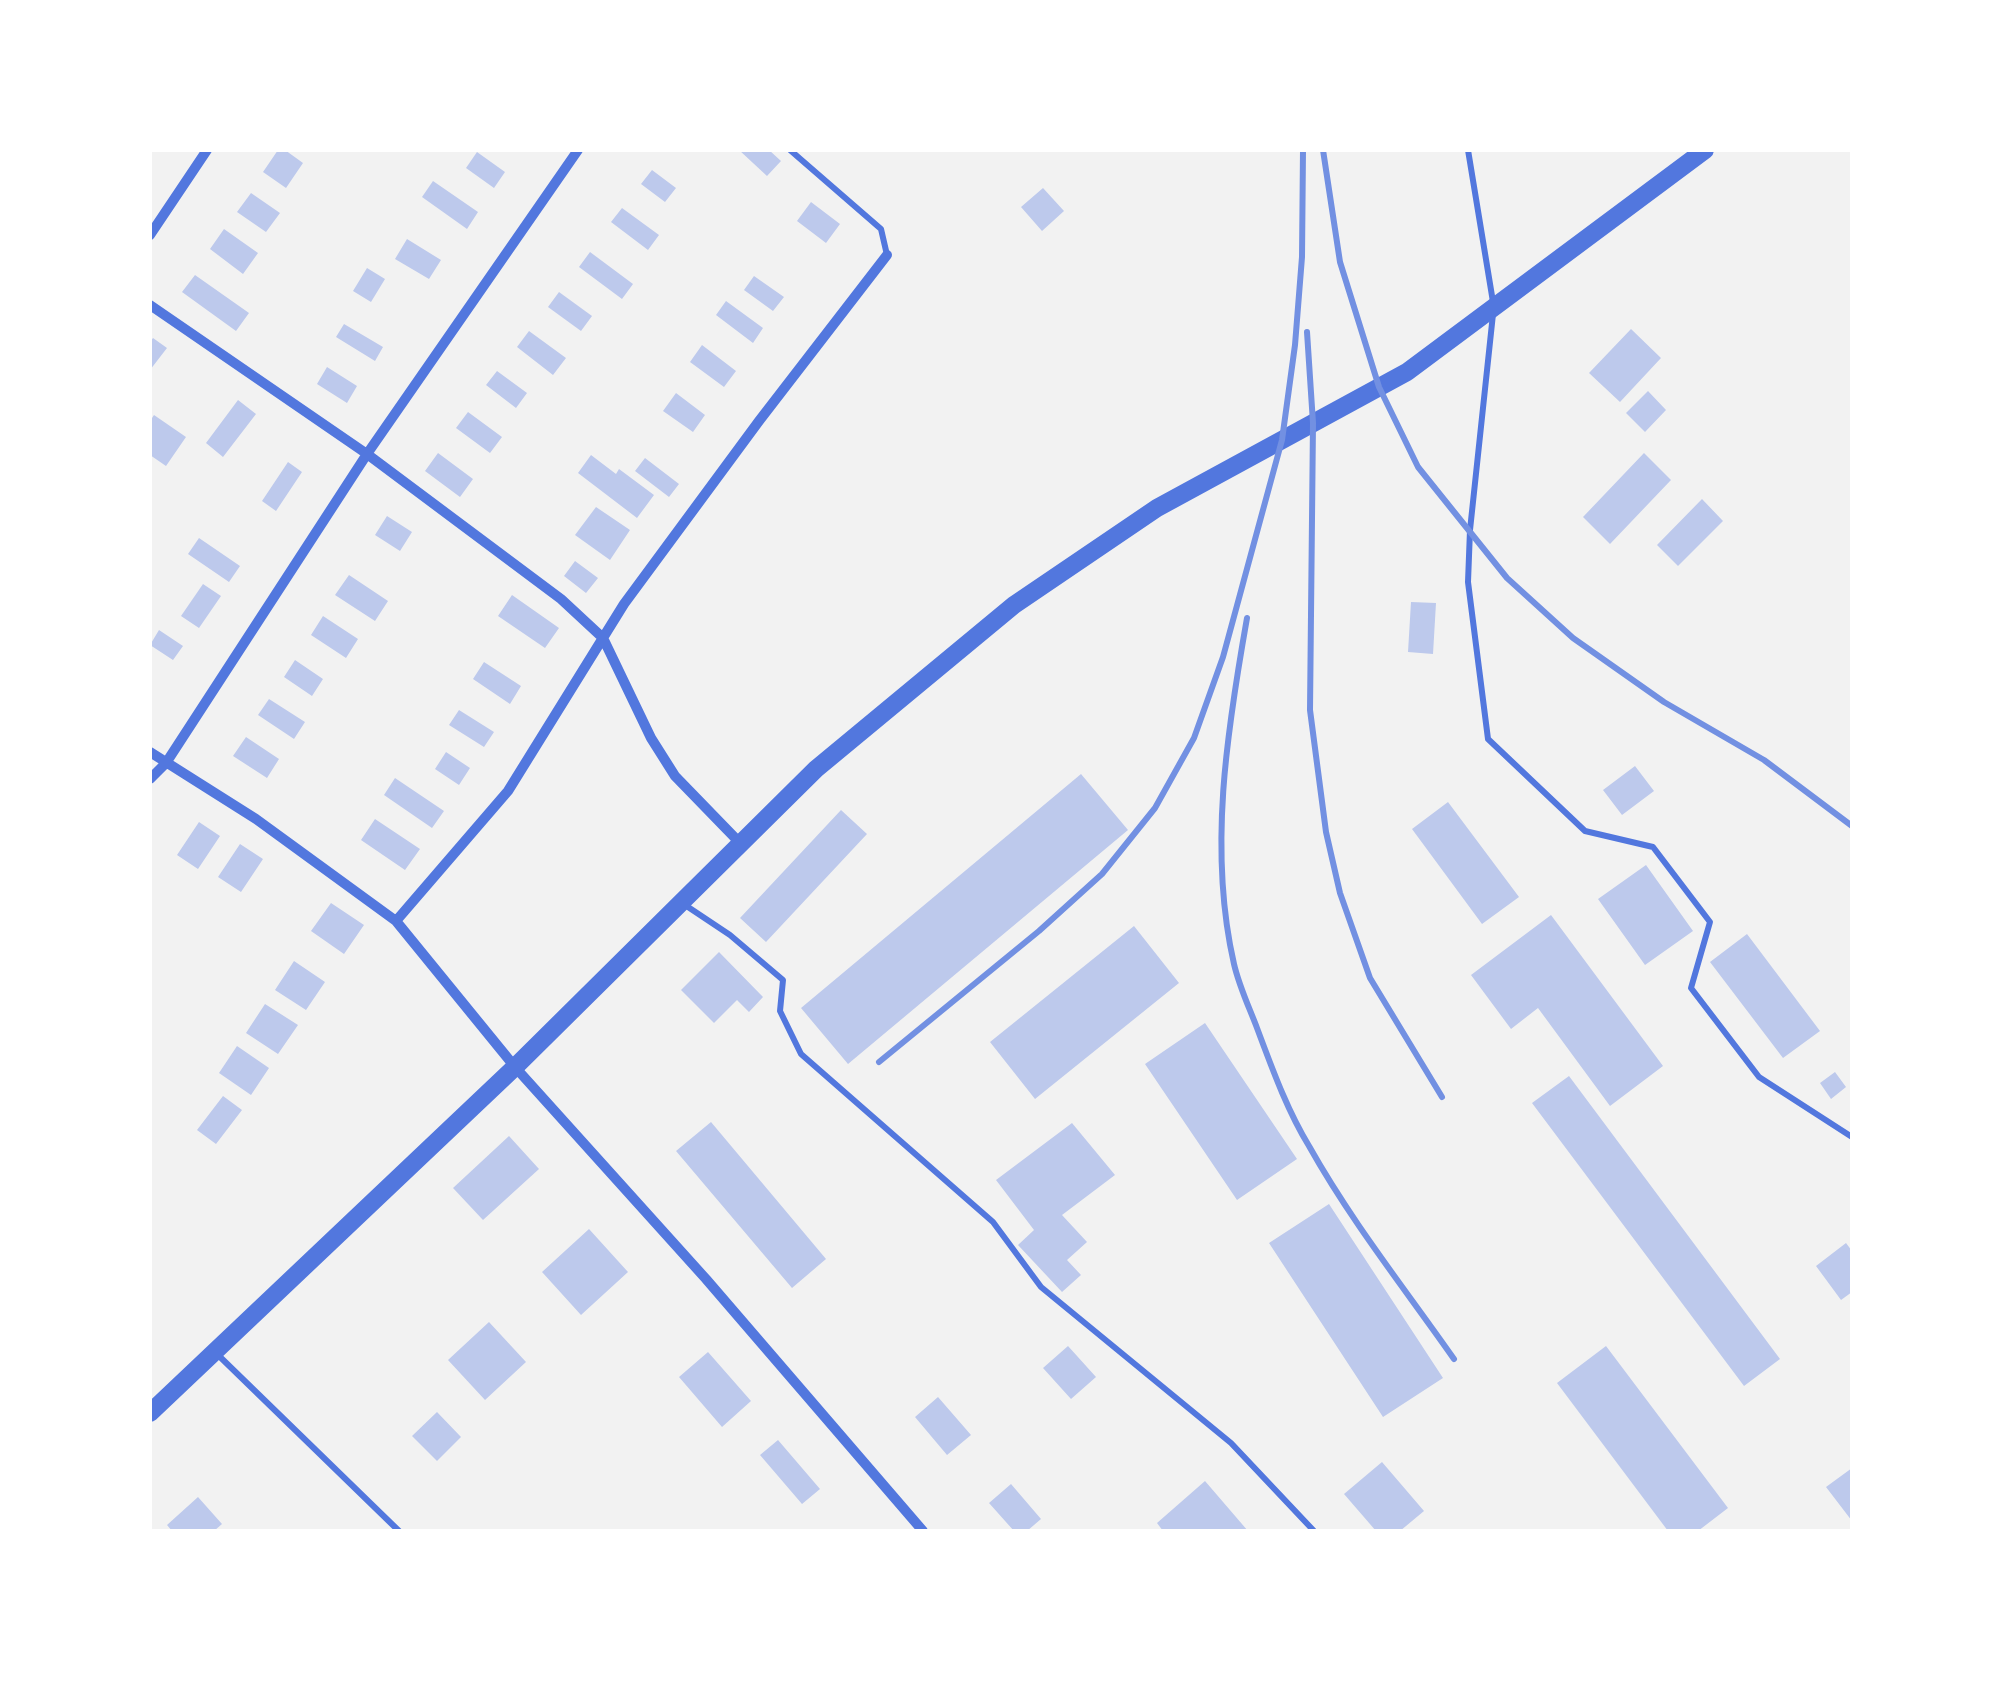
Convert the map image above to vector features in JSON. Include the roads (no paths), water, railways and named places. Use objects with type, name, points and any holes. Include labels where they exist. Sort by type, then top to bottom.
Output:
[{"type":"street","points":[[150,235],[207,150]]},
{"type":"street","points":[[150,779],[166,763],[367,454],[578,150]]},
{"type":"street","points":[[150,1412],[514,1067],[816,769],[1014,604],[1158,508],[1407,372],[1705,150]]},
{"type":"street","points":[[396,921],[508,791],[624,604],[758,421],[887,255]]},
{"type":"street","points":[[150,304],[367,454],[561,599],[604,638],[651,738],[675,776],[740,844]]},
{"type":"street","points":[[150,752],[256,818],[396,921],[514,1067],[706,1280],[923,1531]]},
{"type":"lane","points":[[790,150],[881,230],[887,255]]},
{"type":"lane","points":[[1468,150],[1494,308],[1468,582],[1488,740],[1585,831],[1653,847],[1710,922],[1690,988],[1759,1077],[1852,1137]]},
{"type":"lane","points":[[682,902],[730,935],[783,980],[780,1011],[801,1054],[993,1222],[1041,1286],[1231,1443],[1314,1531]]},
{"type":"lane","points":[[213,1350],[399,1531]]},
{"type":"railway","points":[[879,1062],[1102,874],[1155,808],[1194,738],[1223,657],[1282,440],[1302,257],[1303,150]]},
{"type":"railway","points":[[1323,150],[1340,262],[1379,387],[1418,467],[1507,578],[1573,638],[1664,702],[1764,760],[1852,826]]},
{"type":"railway","points":[[1307,332],[1313,423],[1310,710],[1326,832],[1340,893],[1370,978],[1442,1097]]},
{"type":"railway","points":[[1247,618],[1227,747],[1221,835],[1226,921],[1236,972],[1301,1132],[1360,1228],[1454,1359]]}]
